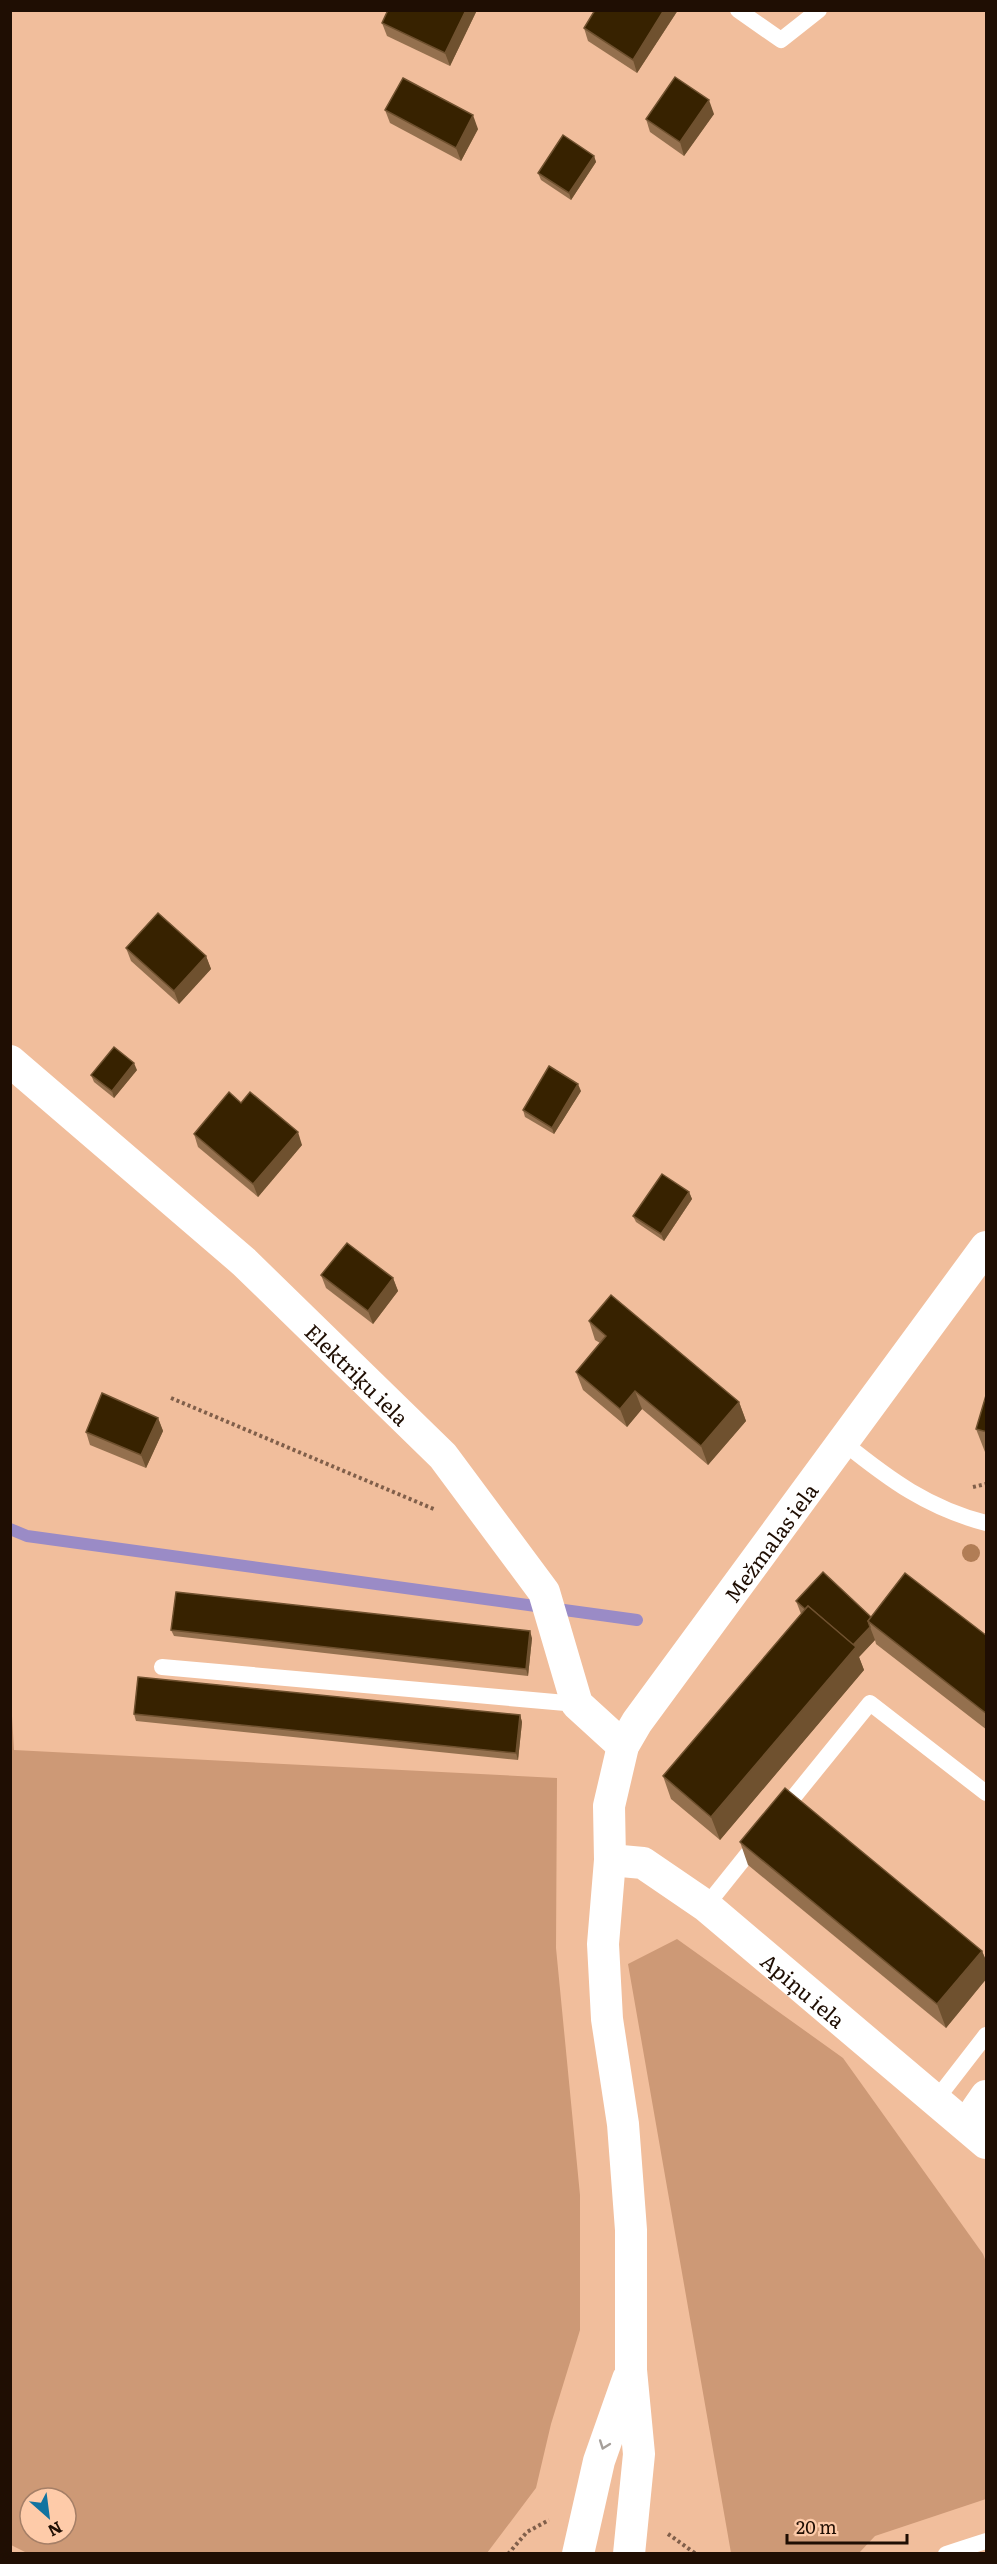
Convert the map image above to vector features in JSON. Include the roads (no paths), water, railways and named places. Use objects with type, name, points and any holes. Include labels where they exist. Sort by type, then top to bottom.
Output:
[{"type":"street","name":"Elektriķu iela","points":[[10,1061],[244,1262],[443,1456],[544,1592],[577,1704]]},
{"type":"street","name":"Mežmalas iela","points":[[631,2370],[631,2229],[623,2124],[607,2019],[603,1944],[610,1860],[609,1806],[623,1746],[637,1722],[987,1247]]},
{"type":"street","points":[[577,1704],[623,1746]]},
{"type":"street","name":"Apiņu iela","points":[[610,1860],[643,1863],[706,1906],[976,2134]]},
{"type":"street","points":[[976,2134],[987,2096]]},
{"type":"street","points":[[578,2553],[598,2461],[631,2370]]},
{"type":"street","points":[[629,2553],[639,2454],[631,2370]]},
{"type":"lane","points":[[738,10],[781,40],[819,10]]},
{"type":"lane","points":[[844,1443],[892,1482],[936,1506],[987,1523]]},
{"type":"lane","points":[[162,1667],[577,1704]]},
{"type":"lane","points":[[706,1906],[870,1703],[987,1793]]},
{"type":"lane","points":[[935,2101],[987,2036]]},
{"type":"lane","points":[[946,2553],[987,2541]]},
{"type":"waterway","points":[[10,1529],[27,1536],[637,1620]]}]
